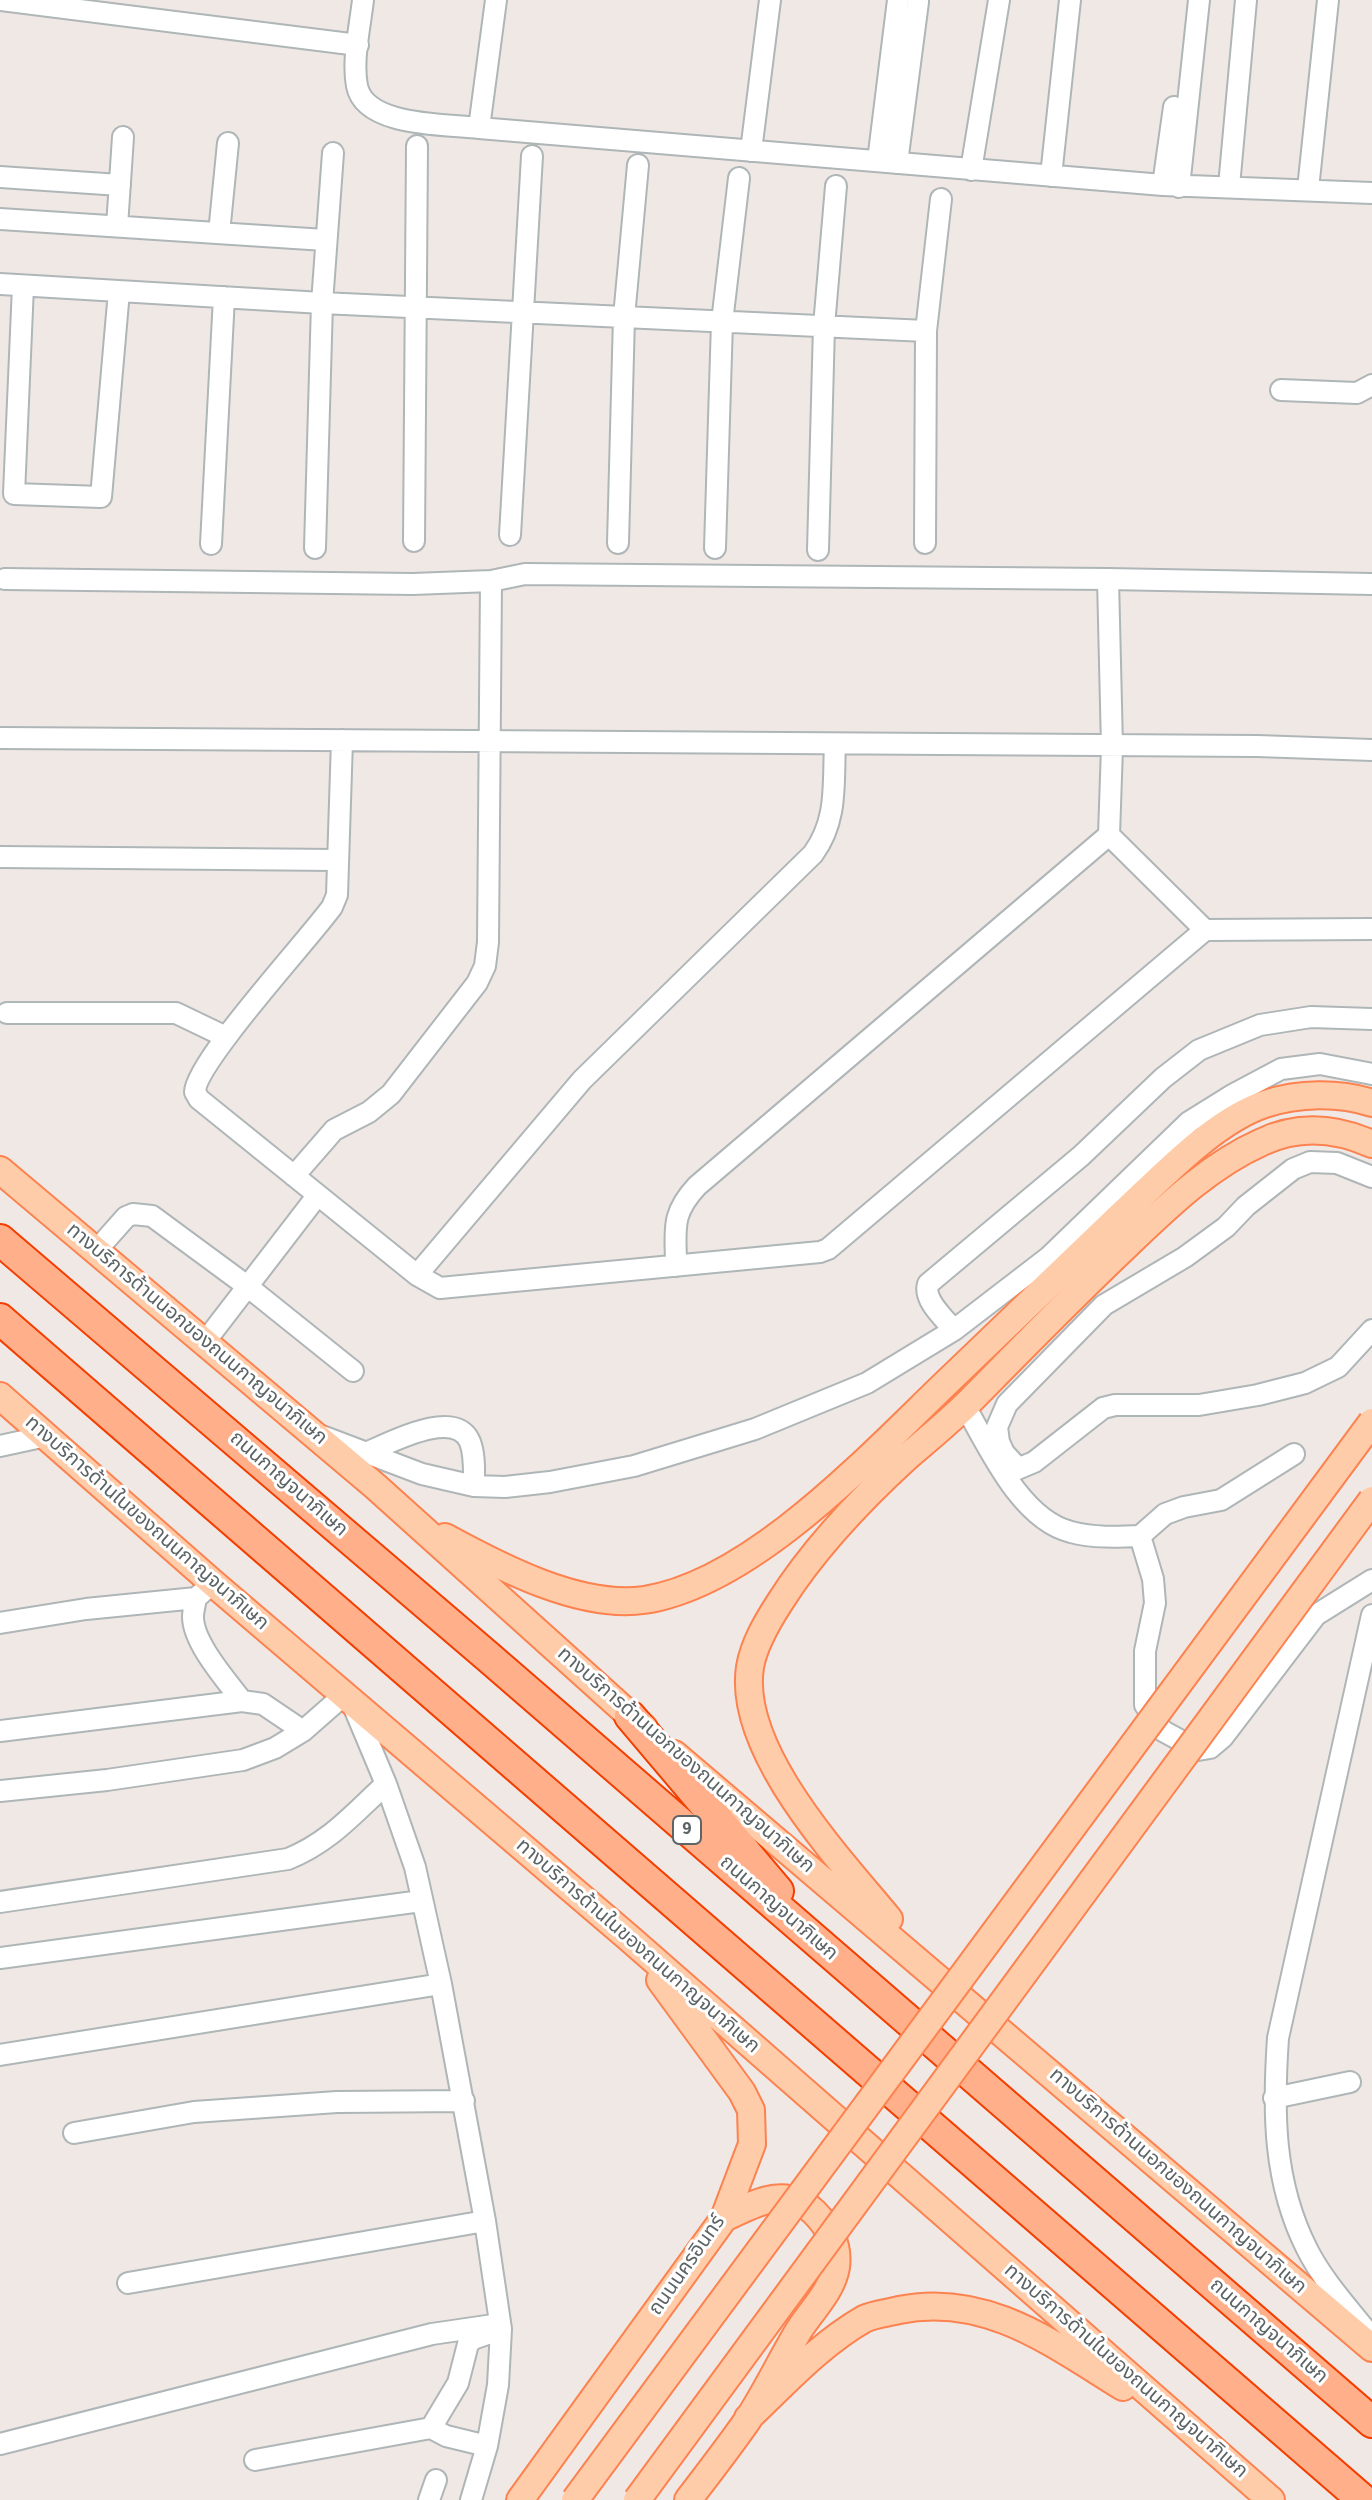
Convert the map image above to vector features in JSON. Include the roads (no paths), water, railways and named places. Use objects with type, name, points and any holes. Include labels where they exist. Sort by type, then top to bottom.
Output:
[{"type":"highway","name":"ถนนกาญจนาภิเษก","points":[[0,1240],[311,1504],[1372,2422]]},
{"type":"highway","points":[[0,1319],[1363,2500]]},
{"type":"highway","points":[[630,1716],[749,1854],[808,1935]]},
{"type":"main road","points":[[414,1521],[485,1558],[583,1597],[644,1600],[711,1577],[758,1549],[818,1502],[1178,1162],[1232,1120],[1264,1104],[1287,1099],[1331,1095],[1372,1103]]},
{"type":"main road","points":[[932,1971],[853,1876],[788,1789],[765,1750],[750,1709],[750,1667],[764,1627],[792,1583],[838,1525],[965,1406],[1177,1198],[1234,1155],[1290,1131],[1320,1130],[1372,1144]]},
{"type":"main road","name":"ทางบริการด้านนอกของถนนกาญจนาภิเษก","points":[[0,1170],[414,1521],[630,1716],[1372,2348]]},
{"type":"main road","name":"ทางบริการด้านในของถนนกาญจนาภิเษก","points":[[0,1396],[46,1436],[205,1591],[348,1699],[629,1938],[1271,2500]]},
{"type":"main road","points":[[575,2500],[1372,1422]]},
{"type":"main road","points":[[637,2500],[1372,1500]]},
{"type":"main road","name":"ถนนนครอินทร์","points":[[520,2500],[724,2218],[752,2144],[751,2110],[719,2058],[629,1938]]},
{"type":"main road","points":[[688,2500],[748,2418],[784,2354],[829,2288],[837,2256],[826,2224],[810,2208],[788,2199],[774,2198],[751,2203],[724,2218]]},
{"type":"main road","points":[[748,2418],[810,2358],[867,2317],[920,2306],[948,2306],[1004,2319],[1087,2365],[1187,2427]]},
{"type":"street","points":[[0,0],[358,45]]},
{"type":"street","points":[[363,0],[357,84],[360,96],[371,108],[389,117],[479,128],[1171,186],[1372,193]]},
{"type":"street","points":[[479,128],[496,0]]},
{"type":"street","points":[[751,151],[770,0]]},
{"type":"street","points":[[971,170],[999,0]]},
{"type":"street","points":[[1051,176],[1070,0]]},
{"type":"street","points":[[1171,186],[1188,0]]},
{"type":"street","points":[[1171,186],[1199,0]]},
{"type":"street","points":[[1229,186],[1246,0]]},
{"type":"street","points":[[1308,189],[1328,0]]},
{"type":"street","points":[[888,162],[908,1]]},
{"type":"street","points":[[117,226],[123,137]]},
{"type":"street","points":[[219,233],[228,143]]},
{"type":"street","points":[[414,541],[417,146]]},
{"type":"street","points":[[315,548],[322,303],[333,153]]},
{"type":"street","points":[[510,535],[532,156]]},
{"type":"street","points":[[618,543],[624,317],[638,165]]},
{"type":"street","points":[[0,177],[120,185]]},
{"type":"street","points":[[715,548],[722,322],[739,178]]},
{"type":"street","points":[[818,550],[824,326],[836,186]]},
{"type":"street","points":[[925,543],[926,331],[941,199]]},
{"type":"street","points":[[0,219],[325,240]]},
{"type":"street","points":[[0,284],[418,308],[926,331]]},
{"type":"street","points":[[23,286],[14,494],[101,497],[119,291]]},
{"type":"street","points":[[211,544],[224,297]]},
{"type":"street","points":[[1281,390],[1357,393],[1372,385]]},
{"type":"street","points":[[5,579],[413,584],[491,581],[525,574],[1372,584]]},
{"type":"street","points":[[1108,579],[1112,747],[1109,835],[1205,930]]},
{"type":"street","points":[[294,1176],[334,1130],[369,1112],[391,1094],[477,983],[485,966],[488,942],[491,581]]},
{"type":"street","points":[[0,738],[1257,746],[1372,750]]},
{"type":"street","points":[[342,740],[337,895],[332,907],[226,1037],[199,1077],[195,1092],[199,1099],[317,1196],[417,1275],[440,1288],[805,1255],[828,1249],[1205,930],[1372,929]]},
{"type":"street","points":[[417,1275],[582,1080],[813,854],[831,822],[835,744]]},
{"type":"street","points":[[676,1266],[677,1217],[680,1207],[697,1186],[1109,835]]},
{"type":"street","points":[[0,857],[337,860]]},
{"type":"street","points":[[7,1013],[176,1013],[226,1037]]},
{"type":"street","points":[[954,1330],[928,1298],[925,1290],[928,1284],[1081,1156],[1163,1078],[1199,1050],[1260,1025],[1311,1017],[1372,1019]]},
{"type":"street","points":[[311,1432],[422,1474],[474,1486],[505,1487],[634,1466],[755,1429],[867,1383],[954,1330],[1049,1257],[1189,1122],[1234,1094],[1281,1069],[1320,1064],[1372,1074]]},
{"type":"street","points":[[1011,1471],[999,1442],[997,1427],[1007,1404],[1104,1305],[1185,1257],[1226,1227],[1246,1206],[1293,1169],[1310,1162],[1337,1163],[1372,1177]]},
{"type":"street","points":[[204,1343],[317,1196]]},
{"type":"street","points":[[95,1252],[126,1217],[152,1216],[247,1286],[353,1371]]},
{"type":"street","points":[[1011,1471],[1034,1462],[1103,1408],[1115,1405],[1199,1405],[1305,1383],[1338,1367],[1372,1330]]},
{"type":"street","points":[[965,1406],[1011,1471],[1035,1512],[1055,1527],[1073,1533],[1140,1536],[1165,1514],[1221,1500],[1294,1454]]},
{"type":"street","points":[[368,1452],[420,1430],[450,1428],[467,1436],[472,1445],[474,1486]]},
{"type":"street","points":[[0,1446],[46,1436]]},
{"type":"street","points":[[1140,1536],[1153,1579],[1155,1603],[1145,1651],[1145,1705],[1163,1731],[1198,1750],[1210,1748],[1223,1737],[1316,1615],[1372,1580]]},
{"type":"street","points":[[0,1623],[205,1591]]},
{"type":"street","points":[[205,1591],[193,1619],[195,1630],[242,1701]]},
{"type":"street","points":[[1372,1615],[1281,2023],[1274,2098],[1277,2152],[1288,2205],[1307,2250],[1372,2339]]},
{"type":"street","points":[[0,1791],[107,1780],[243,1760],[275,1748],[348,1699],[386,1784],[415,1867],[441,1984],[485,2221],[500,2327],[498,2385],[487,2446],[471,2500]]},
{"type":"street","points":[[0,1731],[242,1701],[263,1704],[303,1731]]},
{"type":"street","points":[[0,1902],[288,1859],[313,1849],[333,1834],[386,1784]]},
{"type":"street","points":[[0,1958],[421,1901]]},
{"type":"street","points":[[0,2055],[441,1984]]},
{"type":"street","points":[[1274,2098],[1350,2082]]},
{"type":"street","points":[[74,2133],[194,2112],[337,2102],[464,2101]]},
{"type":"street","points":[[128,2283],[485,2221]]},
{"type":"street","points":[[431,2428],[458,2383],[468,2344],[500,2327]]},
{"type":"street","points":[[0,2444],[432,2334],[500,2327]]},
{"type":"street","points":[[255,2460],[431,2428],[446,2436],[487,2446]]},
{"type":"street","points":[[429,2500],[436,2480]]}]
